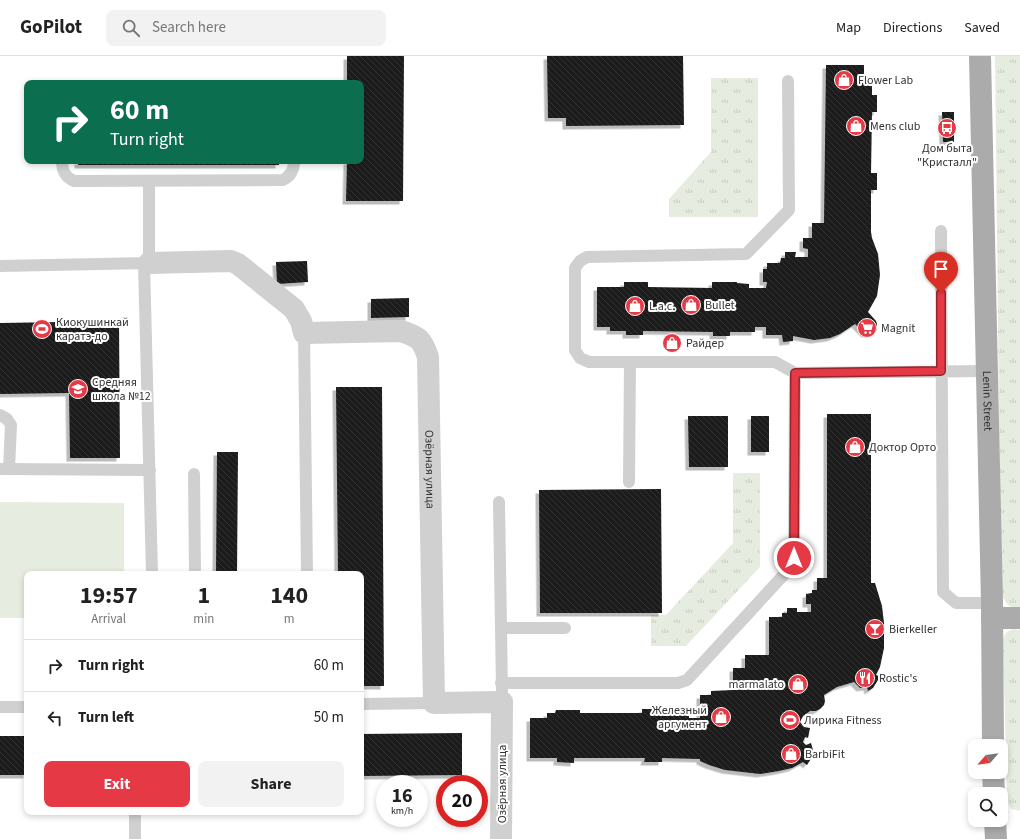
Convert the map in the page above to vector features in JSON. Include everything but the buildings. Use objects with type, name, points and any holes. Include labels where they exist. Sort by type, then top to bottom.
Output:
[{"type":"main road","name":"Lenin Street","points":[[980,56],[992,611],[993,739]]},
{"type":"main road","points":[[992,611],[1020,618]]},
{"type":"main road","points":[[995,827],[996,839]]},
{"type":"street","points":[[147,263],[231,261],[238,264],[294,308],[301,321],[304,333]]},
{"type":"street","name":"Озёрная улица","points":[[304,333],[401,331],[415,336],[424,343],[428,357],[434,703]]},
{"type":"street","points":[[434,703],[502,692]]},
{"type":"street","name":"Озёрная улица","points":[[501,839],[502,692]]},
{"type":"lane","points":[[788,81],[789,210],[746,254],[587,257],[580,261],[575,268],[575,350],[580,358],[589,362],[776,362],[795,373],[987,371]]},
{"type":"lane","points":[[62,164],[63,172],[67,178],[74,181],[283,180],[289,177],[293,172],[294,164]]},
{"type":"lane","points":[[149,181],[147,263],[152,571]]},
{"type":"lane","points":[[941,231],[943,592],[956,604],[992,611]]},
{"type":"lane","points":[[0,266],[147,263]]},
{"type":"lane","points":[[304,333],[307,571]]},
{"type":"lane","points":[[629,482],[630,362]]},
{"type":"lane","points":[[499,502],[502,692],[678,683],[687,680],[790,568],[794,558],[795,373]]},
{"type":"lane","points":[[0,415],[8,419],[11,425],[4,469],[150,470]]},
{"type":"lane","points":[[194,474],[195,571]]},
{"type":"lane","points":[[501,628],[565,628]]},
{"type":"lane","points":[[364,704],[434,703]]},
{"type":"lane","points":[[0,707],[24,707]]},
{"type":"lane","points":[[135,815],[135,839]]},
{"type":"green space","points":[[995,56],[1020,56],[1020,607],[1016,608],[1013,608],[1008,604],[1001,591]]},
{"type":"green space","points":[[711,78],[758,78],[758,217],[669,217],[669,199],[711,152]]},
{"type":"green space","points":[[733,473],[760,473],[760,567],[686,646],[651,646],[651,615],[666,615],[733,543]]},
{"type":"green space","points":[[0,502],[124,503],[124,571],[24,571],[24,618],[0,618]]},
{"type":"green space","points":[[1013,629],[1020,630],[1020,811],[1011,809],[1008,803],[1008,787],[1007,787],[1008,739],[1005,739],[1003,640],[1006,633]]},
{"type":"place","name":"Flower Lab","points":[[844,80]]},
{"type":"place","name":"Mens club","points":[[856,126]]},
{"type":"place","name":"Дом быта \"Кристалл\"","points":[[947,128]]},
{"type":"place","name":"Bullet","points":[[691,305]]},
{"type":"place","name":"L.a.c.","points":[[635,306]]},
{"type":"place","name":"Magnit","points":[[867,328]]},
{"type":"place","name":"Киокушинкай каратэ-до","points":[[42,329]]},
{"type":"place","name":"Райдер","points":[[672,343]]},
{"type":"place","name":"Средняя школа №12","points":[[78,389]]},
{"type":"place","name":"Доктор Орто","points":[[855,447]]},
{"type":"place","name":"Bierkeller","points":[[875,629]]},
{"type":"place","name":"Rostic's","points":[[865,678]]},
{"type":"place","name":"marmalato","points":[[798,684]]},
{"type":"place","name":"Железный аргумент","points":[[721,717]]},
{"type":"place","name":"Лирика Fitness","points":[[790,720]]},
{"type":"place","name":"BarbiFit","points":[[791,754]]},
{"type":"route","points":[[794,558],[795,373],[941,371],[941,293]]}]
